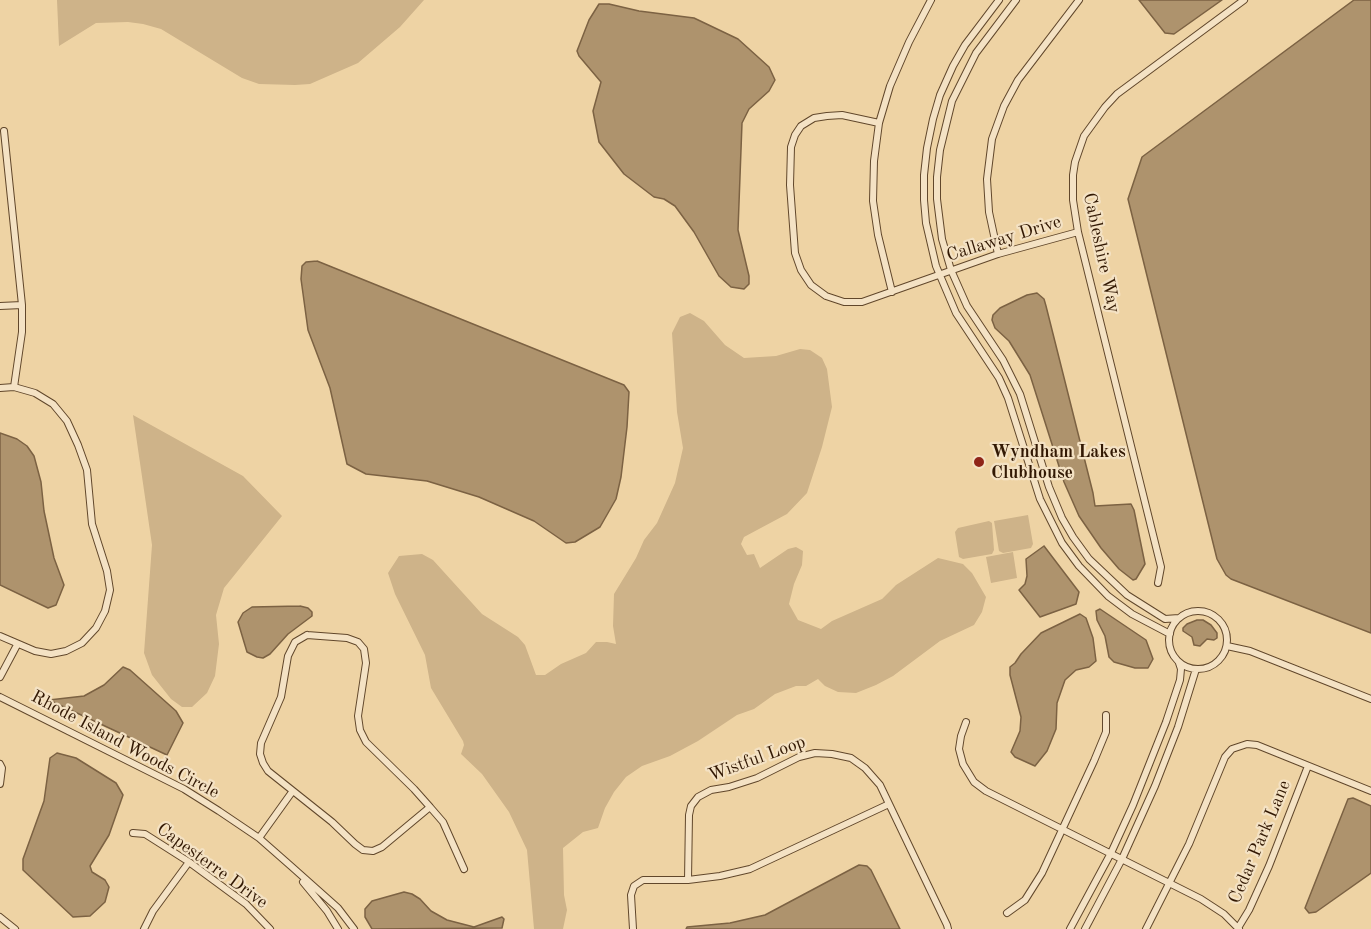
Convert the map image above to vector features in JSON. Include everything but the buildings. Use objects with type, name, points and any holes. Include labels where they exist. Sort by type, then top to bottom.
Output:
[{"type":"street","points":[[892,292],[878,236],[873,201],[874,161],[879,123],[890,86],[931,0]]},
{"type":"street","points":[[999,0],[965,45],[953,66],[940,95],[933,119],[924,175],[924,200],[928,234],[939,275],[956,313],[987,358],[1008,398],[1040,499],[1062,543],[1099,588],[1132,614],[1170,634]]},
{"type":"street","points":[[1016,0],[984,40],[970,63],[945,122],[939,159],[937,199],[942,239],[951,270],[967,306],[1003,360],[1020,394],[1052,496],[1073,537],[1089,559],[1127,595],[1165,619],[1179,618],[1196,611],[1212,614],[1220,620],[1225,629],[1227,646],[1215,664],[1196,669],[1179,663]]},
{"type":"street","points":[[998,254],[989,212],[987,179],[992,139],[1004,106],[1018,80],[1079,0]]},
{"type":"street","name":"Cableshire Way","points":[[1158,583],[1161,567],[1078,232],[1072,189],[1075,162],[1084,136],[1096,117],[1117,94],[1244,0]]},
{"type":"street","name":"Callaway Drive","points":[[879,123],[842,115],[814,118],[801,126],[791,147],[790,185],[795,253],[801,270],[811,285],[826,296],[844,302],[862,302],[998,254],[1078,232]]},
{"type":"street","points":[[4,131],[21,304],[22,332],[14,387]]},
{"type":"street","points":[[0,306],[21,304]]},
{"type":"street","points":[[0,388],[14,387],[35,393],[53,404],[67,421],[87,470],[92,524],[107,571],[110,590],[105,611],[96,628],[82,643],[66,651],[51,654],[35,651],[0,636]]},
{"type":"street","points":[[1040,499],[1052,496]]},
{"type":"street","points":[[1070,929],[1111,853],[1166,722],[1180,680],[1181,669],[1170,648],[1170,634],[1179,618]]},
{"type":"street","points":[[430,807],[382,847],[373,851],[363,850],[268,771],[260,754],[261,743],[281,697],[288,656],[295,642],[307,635],[347,638],[357,642],[364,649],[366,663],[358,716],[360,730],[366,742],[414,789],[430,807],[442,822],[464,869]]},
{"type":"street","points":[[0,677],[17,645]]},
{"type":"street","points":[[1227,646],[1251,651],[1371,699]]},
{"type":"street","points":[[1084,929],[1122,859],[1155,786],[1178,727],[1196,669]]},
{"type":"street","name":"Rhode Island Woods Circle","points":[[0,697],[184,789],[259,838],[338,909],[354,929]]},
{"type":"street","points":[[1007,913],[1025,900],[1042,873],[1106,732],[1106,715]]},
{"type":"street","points":[[966,722],[959,749],[963,764],[974,782],[986,791],[1201,898],[1239,928]]},
{"type":"street","points":[[1146,929],[1170,882],[1222,764],[1232,749],[1242,745],[1257,745],[1371,791]]},
{"type":"street","name":"Wistful Loop","points":[[688,880],[691,806],[698,797],[711,790],[757,778],[800,757],[815,753],[831,754],[851,758],[865,768],[880,785],[948,929]]},
{"type":"street","points":[[0,764],[2,768],[0,784]]},
{"type":"street","name":"Cedar Park Lane","points":[[1239,928],[1269,866],[1308,766]]},
{"type":"street","points":[[259,838],[292,792]]},
{"type":"street","points":[[633,929],[631,895],[634,886],[643,880],[688,880],[750,869],[889,804]]},
{"type":"street","name":"Capesterre Drive","points":[[133,833],[145,834],[189,862],[246,904],[266,928]]},
{"type":"street","points":[[144,929],[153,911],[189,862]]},
{"type":"street","name":"Rhode Island Woods Circle","points":[[292,867],[327,911],[338,929]]},
{"type":"street","points":[[0,917],[15,929]]},
{"type":"shaded area","points":[[57,0],[424,0],[400,27],[358,63],[310,84],[295,85],[259,84],[242,78],[161,29],[143,24],[96,23],[59,46]]},
{"type":"shaded area","points":[[1139,0],[1222,0],[1174,34],[1165,33]]},
{"type":"shaded area","points":[[1354,0],[1371,0],[1371,633],[1231,579],[1226,575],[1217,559],[1128,199],[1142,157]]},
{"type":"shaded area","points":[[599,4],[694,18],[738,39],[769,67],[775,80],[769,91],[749,109],[742,123],[738,230],[749,276],[749,284],[744,289],[731,287],[719,276],[694,232],[675,206],[664,199],[654,197],[624,174],[599,142],[593,111],[601,82],[577,51],[589,20]]},
{"type":"shaded area","points":[[317,261],[624,385],[629,392],[621,477],[616,499],[600,527],[575,542],[566,543],[534,521],[479,497],[427,481],[366,474],[347,464],[330,388],[308,330],[301,279],[302,266],[306,262]]},
{"type":"shaded area","points":[[1037,293],[1044,299],[1046,306],[1095,506],[1131,504],[1134,510],[1145,564],[1136,579],[1133,580],[1119,569],[1079,516],[1064,482],[1030,375],[1009,341],[995,328],[992,320],[993,315],[1000,308],[1027,295]]},
{"type":"shaded area","points":[[690,313],[704,321],[725,345],[744,358],[776,356],[800,349],[810,350],[822,358],[827,369],[832,407],[807,493],[787,514],[744,537],[741,544],[747,555],[754,554],[760,568],[788,549],[796,547],[803,551],[802,565],[789,604],[798,620],[821,629],[832,621],[882,599],[896,585],[938,558],[963,564],[972,573],[986,597],[982,612],[974,625],[940,641],[893,676],[876,685],[856,693],[838,692],[825,686],[818,679],[806,686],[796,686],[775,694],[754,709],[737,715],[698,741],[670,756],[642,766],[626,777],[605,808],[598,828],[583,832],[563,848],[564,895],[567,910],[563,929],[534,929],[527,850],[509,812],[482,774],[461,754],[463,741],[431,688],[425,655],[395,594],[388,573],[399,556],[422,554],[433,560],[482,614],[518,637],[525,645],[536,675],[545,675],[561,664],[586,653],[596,642],[616,644],[613,626],[614,594],[644,540],[657,523],[675,483],[683,448],[677,412],[672,333],[680,317]]},
{"type":"shaded area","points":[[133,415],[243,476],[282,516],[224,588],[216,615],[219,644],[215,676],[207,693],[192,707],[182,707],[171,699],[152,675],[144,653],[152,545]]},
{"type":"shaded area","points":[[0,433],[17,439],[27,446],[34,456],[41,482],[44,511],[54,558],[64,585],[56,605],[48,608],[0,585]]},
{"type":"shaded area","points":[[1028,515],[1033,544],[1031,548],[1003,553],[999,551],[994,521]]},
{"type":"shaded area","points":[[989,521],[992,523],[994,550],[992,554],[963,559],[959,557],[955,532],[958,528]]},
{"type":"shaded area","points":[[1044,546],[1079,592],[1076,604],[1040,617],[1019,590],[1025,584],[1027,576],[1026,559]]},
{"type":"shaded area","points":[[1013,552],[1017,578],[991,583],[986,557]]},
{"type":"shaded area","points":[[300,606],[308,608],[312,616],[288,634],[270,654],[263,658],[247,652],[238,622],[243,613],[252,607]]},
{"type":"shaded area","points":[[1100,609],[1146,640],[1153,659],[1148,668],[1135,668],[1114,662],[1109,657],[1105,636],[1097,620],[1096,611]]},
{"type":"shaded area","points":[[1080,614],[1086,618],[1093,638],[1096,661],[1089,667],[1076,670],[1065,680],[1057,703],[1056,729],[1047,751],[1035,766],[1015,757],[1011,752],[1020,731],[1021,717],[1010,667],[1041,633]]},
{"type":"shaded area","points":[[1197,620],[1203,620],[1211,625],[1217,633],[1217,638],[1207,639],[1200,646],[1194,645],[1192,637],[1183,631],[1183,628]]},
{"type":"shaded area","points":[[123,667],[130,670],[176,711],[183,723],[167,755],[49,700],[84,696],[104,685]]},
{"type":"shaded area","points":[[57,753],[76,758],[116,783],[123,795],[109,835],[90,866],[92,872],[105,880],[109,887],[105,902],[90,916],[73,917],[23,870],[23,859],[44,801],[50,758]]},
{"type":"shaded area","points":[[1353,798],[1371,806],[1371,873],[1316,912],[1309,913],[1305,908],[1348,799]]},
{"type":"shaded area","points":[[859,865],[867,866],[871,870],[900,929],[686,929],[765,915]]},
{"type":"shaded area","points":[[404,892],[420,899],[431,911],[447,920],[474,927],[502,917],[504,919],[502,928],[372,929],[365,917],[365,909],[372,901]]},
{"type":"place","name":"Wyndham Lakes Clubhouse","points":[[979,462]]}]
